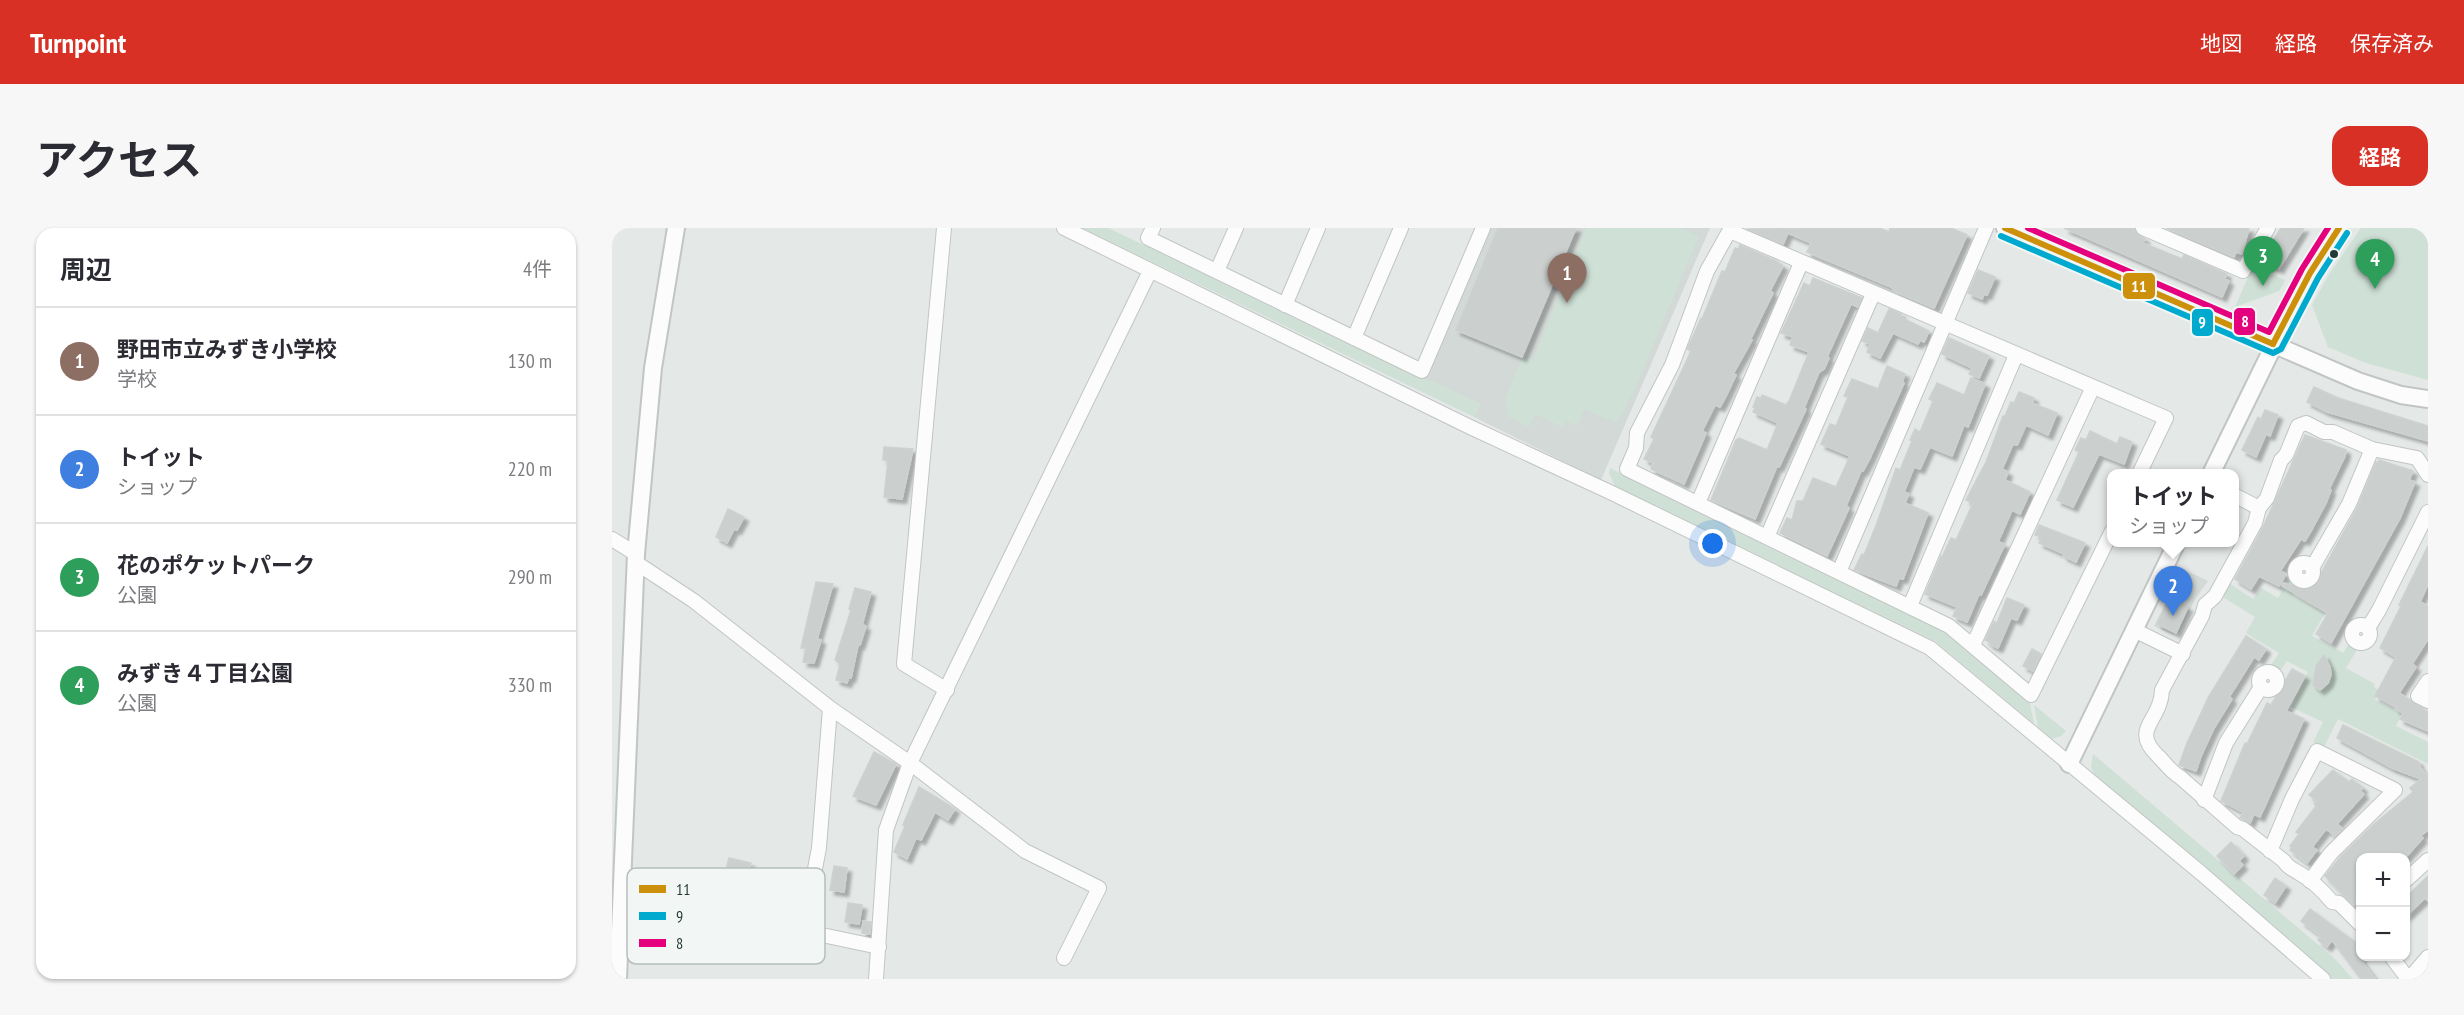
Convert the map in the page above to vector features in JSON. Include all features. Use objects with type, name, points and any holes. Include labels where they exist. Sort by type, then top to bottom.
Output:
[{"type":"street","points":[[618,979],[635,558],[653,368],[676,228]]},
{"type":"street","points":[[944,228],[904,664],[947,690]]},
{"type":"street","points":[[1064,228],[1470,428],[1612,493],[1930,648],[2201,873],[2323,979]]},
{"type":"street","points":[[1153,228],[1148,238],[1422,371],[1483,228]]},
{"type":"street","points":[[1217,272],[1236,228]]},
{"type":"street","points":[[1285,305],[1318,228]]},
{"type":"street","points":[[1354,338],[1401,228]]},
{"type":"street","points":[[1839,572],[1986,228]]},
{"type":"street","points":[[2005,228],[2358,381],[2401,394],[2428,399]]},
{"type":"street","points":[[2142,228],[2243,271],[2268,228]]},
{"type":"street","points":[[2213,469],[2310,273],[2339,228]]},
{"type":"street","points":[[2107,541],[2031,695],[1949,626],[1627,469],[1636,448],[1637,433],[1672,364],[1707,271],[1731,230],[1873,294],[2166,418],[2141,469]]},
{"type":"street","points":[[1698,503],[1801,262]]},
{"type":"street","points":[[876,979],[886,830],[910,763],[1150,271]]},
{"type":"street","points":[[1767,537],[1873,294]]},
{"type":"street","points":[[1910,606],[2016,355]]},
{"type":"street","points":[[1974,645],[2093,387]]},
{"type":"street","points":[[2356,919],[2339,903],[2332,902],[2326,893],[2300,873],[2287,867],[2170,771],[2149,748],[2144,736],[2162,699],[2162,690],[2183,654],[2205,605],[2215,596],[2255,523],[2259,508],[2267,498],[2281,460],[2298,426],[2306,423],[2372,449],[2417,458],[2428,475]]},
{"type":"street","points":[[2312,567],[2349,504],[2372,449]]},
{"type":"street","points":[[2239,497],[2259,508]]},
{"type":"street","points":[[2368,627],[2379,610],[2428,512]]},
{"type":"street","points":[[612,539],[830,708],[910,763],[1025,851],[1099,888],[1064,958]]},
{"type":"street","points":[[2069,764],[2175,547]]},
{"type":"street","points":[[2134,630],[2183,654]]},
{"type":"street","points":[[2428,681],[2418,696],[2428,701]]},
{"type":"street","points":[[2204,800],[2226,743],[2261,687]]},
{"type":"street","points":[[815,868],[819,848],[830,708]]},
{"type":"street","points":[[2270,851],[2292,799],[2317,752],[2395,790],[2331,853],[2310,881]]},
{"type":"street","points":[[2410,876],[2428,860]]},
{"type":"street","points":[[825,936],[879,947]]},
{"type":"street","points":[[2394,961],[2409,979],[2428,957]]},
{"type":"shaded area","points":[[1488,228],[1710,228],[1601,480],[1474,417],[1480,404],[1424,378]]},
{"type":"shaded area","points":[[2183,569],[2208,581],[2195,599],[2180,632],[2173,635],[2154,626]]},
{"type":"green space","points":[[1082,228],[1108,228],[1480,404],[1474,417]]},
{"type":"green space","points":[[1586,228],[1681,228],[1699,236],[1633,393],[1617,423],[1584,409],[1577,426],[1566,421],[1563,427],[1535,414],[1529,427],[1507,416],[1508,407],[1505,399],[1523,357],[1533,360]]},
{"type":"green space","points":[[2361,228],[2428,228],[2428,380],[2366,363],[2328,347],[2312,305],[2330,273]]},
{"type":"green space","points":[[2253,266],[2285,280],[2279,291],[2235,307]]},
{"type":"green space","points":[[1610,468],[1945,631],[2030,703],[2034,724],[1935,641],[1615,486],[1609,473]]},
{"type":"green space","points":[[2291,578],[2298,586],[2293,596],[2325,613],[2312,636],[2343,653],[2350,642],[2358,648],[2346,668],[2375,684],[2374,687],[2380,691],[2375,700],[2402,713],[2396,726],[2428,742],[2428,764],[2338,719],[2324,747],[2313,742],[2323,722],[2291,707],[2308,672],[2287,661],[2278,674],[2269,668],[2279,653],[2246,633],[2255,617],[2221,596],[2229,583],[2253,599],[2261,588],[2278,598]]},
{"type":"green space","points":[[2034,705],[2066,731],[2061,736],[2052,739],[2038,727]]},
{"type":"green space","points":[[2093,754],[2335,959],[2353,979],[2332,979],[2096,778],[2091,767]]},
{"type":"building","points":[[1498,228],[1576,228],[1522,357],[1456,330]]},
{"type":"building","points":[[1879,228],[1889,232],[1890,228],[1951,228],[1967,235],[1934,308],[1896,292],[1891,287],[1807,252],[1811,243],[1788,233],[1783,244],[1747,229]]},
{"type":"building","points":[[2064,228],[2134,228],[2136,234],[2145,239],[2143,243],[2182,259],[2184,255],[2227,274],[2224,279],[2229,281],[2222,297]]},
{"type":"building","points":[[2166,228],[2249,228],[2242,254],[2236,252],[2234,257]]},
{"type":"building","points":[[2281,228],[2304,228],[2279,269],[2265,262]]},
{"type":"building","points":[[1740,245],[1783,266],[1770,291],[1773,293],[1750,340],[1752,340],[1733,374],[1736,375],[1726,396],[1720,407],[1715,405],[1702,431],[1706,433],[1684,484],[1651,469],[1653,463],[1644,459],[1654,439],[1651,437],[1691,351],[1687,349],[1722,271],[1725,272],[1735,248],[1738,249]]},
{"type":"building","points":[[1978,270],[1995,277],[1987,295],[1984,294],[1982,299],[1968,293]]},
{"type":"building","points":[[1813,278],[1862,298],[1858,307],[1851,304],[1827,357],[1829,358],[1824,369],[1819,372],[1804,408],[1806,409],[1779,467],[1777,466],[1755,519],[1711,500],[1736,440],[1739,438],[1767,450],[1778,423],[1753,412],[1755,408],[1753,407],[1757,397],[1761,398],[1762,395],[1786,405],[1789,401],[1809,352],[1790,345],[1793,337],[1781,333],[1804,283],[1810,286]]},
{"type":"building","points":[[1889,309],[1929,331],[1924,342],[1920,340],[1918,344],[1893,333],[1880,358],[1867,352],[1870,344],[1862,341],[1868,328],[1878,333]]},
{"type":"building","points":[[1949,338],[1989,356],[1979,378],[1969,374],[1972,368],[1942,354]]},
{"type":"building","points":[[1887,366],[1905,374],[1902,382],[1904,383],[1870,458],[1861,471],[1846,506],[1849,508],[1827,556],[1780,533],[1787,518],[1792,520],[1797,501],[1803,501],[1813,478],[1836,487],[1850,456],[1821,444],[1830,424],[1836,426],[1848,397],[1844,396],[1852,379],[1878,389]]},
{"type":"building","points":[[1971,378],[1985,384],[1968,427],[1964,425],[1952,456],[1930,447],[1920,469],[1914,467],[1904,492],[1909,494],[1905,503],[1928,513],[1903,579],[1899,578],[1896,586],[1854,570],[1862,554],[1864,555],[1896,468],[1900,470],[1915,429],[1920,432],[1933,401],[1929,399],[1937,383],[1964,395]]},
{"type":"building","points":[[2314,387],[2338,398],[2428,426],[2428,441],[2327,412],[2307,402]]},
{"type":"building","points":[[2019,392],[2034,398],[2032,403],[2057,413],[2048,435],[2026,425],[2017,445],[2013,444],[2002,469],[2008,472],[2005,480],[2030,492],[2020,514],[2012,510],[1998,542],[2005,544],[1967,622],[1953,616],[1957,607],[1925,594],[1951,538],[1956,540],[1973,503],[1966,500],[1986,462],[2003,416],[2011,402],[2014,403]]},
{"type":"building","points":[[2265,410],[2278,415],[2270,436],[2266,434],[2256,457],[2242,450],[2258,417],[2261,419]]},
{"type":"building","points":[[2090,431],[2117,444],[2120,437],[2132,442],[2124,464],[2099,454],[2073,507],[2057,500],[2079,452],[2075,450],[2081,438],[2086,440]]},
{"type":"building","points":[[2305,435],[2346,450],[2345,456],[2329,489],[2331,490],[2326,503],[2311,531],[2305,541],[2301,539],[2280,571],[2286,574],[2279,586],[2259,576],[2251,589],[2235,579],[2263,527]]},
{"type":"building","points":[[884,447],[913,449],[902,499],[884,497],[888,460],[883,460]]},
{"type":"building","points":[[2379,460],[2413,471],[2409,480],[2415,482],[2400,518],[2331,643],[2316,634],[2328,613],[2282,586],[2283,583],[2307,589],[2316,582],[2357,508],[2376,462]]},
{"type":"building","points":[[728,509],[744,517],[737,530],[734,529],[727,543],[716,537]]},
{"type":"building","points":[[2039,525],[2085,543],[2076,562],[2039,543],[2042,537],[2035,535]]},
{"type":"building","points":[[2428,546],[2428,584],[2420,602],[2428,606],[2428,639],[2412,664],[2416,667],[2399,693],[2428,712],[2428,731],[2400,719],[2403,713],[2375,696],[2396,657],[2380,648]]},
{"type":"building","points":[[816,582],[833,584],[817,639],[821,640],[814,663],[803,662],[806,648],[801,648]]},
{"type":"building","points":[[855,588],[871,592],[862,625],[866,626],[860,645],[858,645],[851,678],[849,677],[847,683],[836,680],[840,664],[835,660],[851,610],[849,609]]},
{"type":"building","points":[[2007,598],[2024,605],[2017,620],[2011,618],[1998,648],[1985,640],[1994,621],[1997,623]]},
{"type":"building","points":[[2169,598],[2188,607],[2176,633],[2157,624]]},
{"type":"building","points":[[2246,636],[2266,649],[2259,660],[2254,657],[2229,697],[2232,699],[2214,728],[2196,771],[2179,765],[2209,696]]},
{"type":"building","points":[[2032,649],[2041,654],[2033,671],[2023,666]]},
{"type":"building","points":[[2324,655],[2331,675],[2328,683],[2320,690],[2313,685],[2316,666]]},
{"type":"building","points":[[2292,669],[2305,676],[2286,711],[2304,719],[2260,817],[2254,814],[2250,823],[2240,818],[2243,812],[2221,801],[2245,743],[2247,744],[2267,703],[2271,705]]},
{"type":"building","points":[[2343,725],[2419,762],[2418,764],[2426,775],[2428,773],[2428,830],[2420,836],[2423,838],[2410,853],[2356,853],[2356,903],[2354,905],[2325,876],[2342,855],[2374,824],[2413,792],[2410,788],[2421,779],[2392,768],[2337,738]]},
{"type":"building","points":[[874,752],[896,764],[876,805],[853,796]]},
{"type":"building","points":[[2333,770],[2349,782],[2352,779],[2363,788],[2360,791],[2364,794],[2337,824],[2343,829],[2335,836],[2326,829],[2312,847],[2317,850],[2307,863],[2290,850],[2292,847],[2290,846],[2299,834],[2296,832],[2316,806],[2314,804],[2317,801],[2309,795]]},
{"type":"building","points":[[919,787],[955,809],[948,820],[935,812],[921,840],[916,838],[907,859],[894,852]]},
{"type":"building","points":[[2231,842],[2244,856],[2239,861],[2243,865],[2234,874],[2217,856]]},
{"type":"building","points":[[729,858],[751,863],[750,868],[726,868]]},
{"type":"building","points":[[834,866],[847,868],[844,892],[830,890]]},
{"type":"building","points":[[2428,876],[2428,901],[2425,898],[2410,912],[2410,893]]},
{"type":"building","points":[[2275,878],[2286,886],[2275,903],[2264,895]]},
{"type":"building","points":[[848,903],[862,905],[859,924],[845,922]]},
{"type":"building","points":[[2310,909],[2355,942],[2356,961],[2362,961],[2375,979],[2361,979],[2332,940],[2327,947],[2318,940],[2321,936],[2301,921]]},
{"type":"building","points":[[863,921],[871,922],[870,934],[862,933]]},
{"type":"transit line","name":"11","points":[[2005,228],[2273,344]]},
{"type":"transit line","name":"8","points":[[2028,228],[2269,332],[2302,269],[2328,228]]},
{"type":"transit line","name":"11","points":[[2273,344],[2310,273],[2339,228]]},
{"type":"transit line","name":"9","points":[[2001,236],[2273,353],[2281,349],[2318,278],[2347,233]]},
{"type":"place","name":"花のポケットパーク","points":[[2263,286]]},
{"type":"place","name":"みずき４丁目公園","points":[[2375,289]]},
{"type":"place","name":"野田市立みずき小学校","points":[[1567,303]]},
{"type":"place","name":"トイット","points":[[2173,616]]}]
